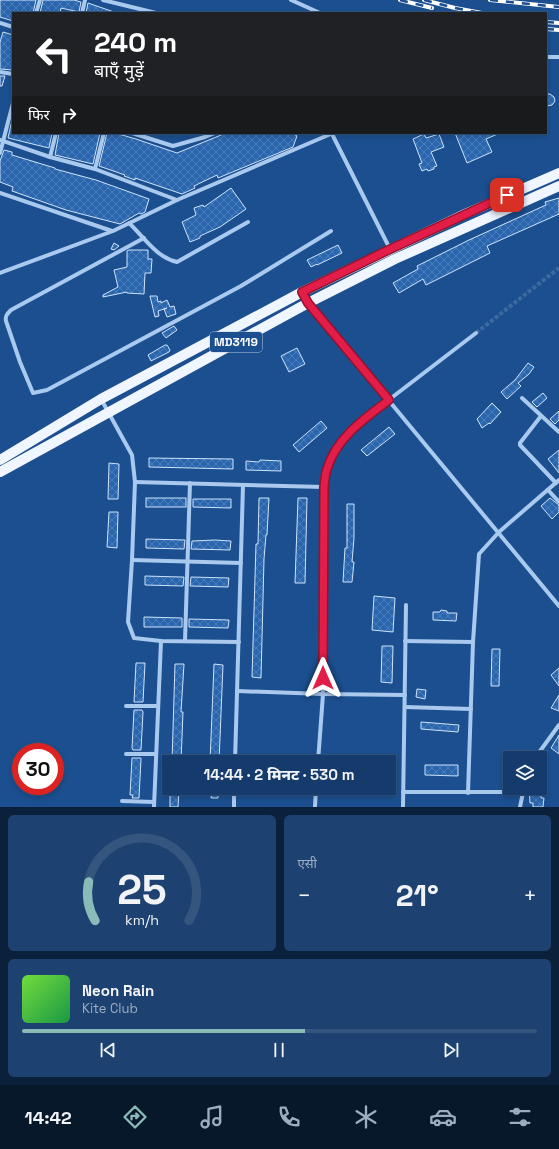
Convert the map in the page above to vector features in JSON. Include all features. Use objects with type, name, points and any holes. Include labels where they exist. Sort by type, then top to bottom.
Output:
[{"type":"main road","name":"MD3119","points":[[0,460],[101,399],[302,292],[390,249],[559,172]]},
{"type":"main road","name":"MD3119","points":[[0,472],[308,303],[395,259],[559,186]]},
{"type":"street","points":[[36,12],[40,0]]},
{"type":"street","points":[[82,12],[84,0]]},
{"type":"street","points":[[103,0],[152,12]]},
{"type":"street","points":[[291,0],[318,12]]},
{"type":"street","points":[[0,24],[12,27]]},
{"type":"street","points":[[547,57],[559,57]]},
{"type":"street","points":[[0,72],[12,74]]},
{"type":"street","points":[[0,153],[2,140],[12,106]]},
{"type":"street","points":[[50,157],[56,134]]},
{"type":"street","points":[[95,169],[104,134]]},
{"type":"street","points":[[135,134],[173,146],[205,138],[214,134]]},
{"type":"street","points":[[149,138],[151,134]]},
{"type":"street","points":[[0,273],[113,231],[177,200],[331,134],[395,259]]},
{"type":"street","points":[[2,140],[50,157],[95,169],[177,200]]},
{"type":"street","points":[[0,193],[113,231]]},
{"type":"street","points":[[129,223],[168,260],[177,262],[248,222]]},
{"type":"street","points":[[144,238],[11,310],[7,314],[5,317],[6,321],[20,362],[33,393],[47,390],[241,286],[331,231]]},
{"type":"street","points":[[302,292],[308,303],[559,606]]},
{"type":"street","points":[[319,755],[323,694],[324,487],[327,469],[334,452],[356,425],[476,333]]},
{"type":"street","points":[[522,398],[559,432]]},
{"type":"street","points":[[101,399],[132,455],[135,482],[128,622],[134,638],[161,641],[239,642]]},
{"type":"street","points":[[468,793],[473,642],[479,554],[499,532],[557,482],[520,445],[541,416]]},
{"type":"street","points":[[135,482],[324,487]]},
{"type":"street","points":[[186,641],[190,483]]},
{"type":"street","points":[[235,755],[242,485]]},
{"type":"street","points":[[548,490],[559,502]]},
{"type":"street","points":[[132,560],[241,563]]},
{"type":"street","points":[[403,807],[406,605]]},
{"type":"street","points":[[154,807],[161,641]]},
{"type":"street","points":[[405,641],[473,642]]},
{"type":"street","points":[[237,691],[405,695]]},
{"type":"street","points":[[126,706],[158,706]]},
{"type":"street","points":[[405,707],[470,709]]},
{"type":"street","points":[[540,751],[559,725]]},
{"type":"street","points":[[126,754],[156,754]]},
{"type":"street","points":[[403,792],[503,792]]},
{"type":"street","points":[[234,795],[234,807]]},
{"type":"street","points":[[315,807],[316,795]]},
{"type":"street","points":[[520,807],[523,795]]},
{"type":"street","points":[[122,801],[154,802]]},
{"type":"building","points":[[0,0],[36,0],[33,12],[12,12],[12,21],[0,17]]},
{"type":"building","points":[[43,0],[74,0],[81,2],[79,12],[61,8],[60,12],[40,12]]},
{"type":"building","points":[[88,3],[114,12],[86,12]]},
{"type":"building","points":[[3,32],[12,35],[12,70],[0,69],[0,42]]},
{"type":"building","points":[[0,76],[5,76],[2,86],[0,86]]},
{"type":"building","points":[[547,94],[554,97],[555,101],[552,105],[547,106]]},
{"type":"building","points":[[12,120],[12,134],[52,134],[49,148],[8,138]]},
{"type":"building","points":[[59,134],[100,134],[93,164],[55,155]]},
{"type":"building","points":[[107,134],[118,134],[177,153],[224,134],[294,134],[297,136],[293,147],[218,178],[217,175],[194,186],[195,188],[182,194],[135,178],[135,180],[99,166]]},
{"type":"building","points":[[424,134],[426,138],[439,134],[444,147],[431,152],[437,166],[428,171],[427,169],[422,171],[419,164],[422,163],[413,139]]},
{"type":"building","points":[[455,134],[498,134],[486,139],[492,152],[467,163]]},
{"type":"building","points":[[4,150],[12,152],[12,155],[96,180],[149,199],[145,212],[141,214],[139,213],[120,224],[66,210],[12,191],[13,187],[0,182],[0,161]]},
{"type":"building","points":[[231,188],[246,209],[220,227],[190,242],[182,222],[196,215],[194,208],[203,205],[204,207]]},
{"type":"building","points":[[559,198],[559,214],[487,246],[490,253],[426,285],[423,279],[399,293],[393,283],[418,269],[417,266],[469,240],[546,205],[545,202]]},
{"type":"building","points":[[114,243],[119,246],[114,250],[111,249]]},
{"type":"building","points":[[338,245],[342,253],[311,267],[307,260]]},
{"type":"building","points":[[148,250],[148,259],[152,259],[151,273],[145,273],[144,294],[127,292],[103,297],[103,295],[118,287],[114,270],[127,267],[127,251]]},
{"type":"building","points":[[150,296],[157,296],[158,302],[161,301],[161,303],[167,300],[170,307],[174,306],[176,314],[167,317],[164,309],[158,311],[159,316],[155,317]]},
{"type":"building","points":[[174,326],[177,330],[166,338],[162,333]]},
{"type":"building","points":[[167,345],[170,350],[169,352],[151,361],[148,355]]},
{"type":"building","points":[[297,348],[305,364],[289,372],[281,356]]},
{"type":"building","points":[[528,363],[534,367],[529,374],[518,383],[521,386],[507,399],[501,392],[515,380]]},
{"type":"building","points":[[543,393],[547,398],[537,407],[532,402]]},
{"type":"building","points":[[492,403],[501,412],[490,424],[489,423],[482,428],[477,419]]},
{"type":"building","points":[[559,411],[559,420],[555,424],[550,419]]},
{"type":"building","points":[[321,421],[327,428],[299,452],[293,445]]},
{"type":"building","points":[[389,427],[395,434],[367,456],[361,450]]},
{"type":"building","points":[[559,450],[559,473],[548,459]]},
{"type":"building","points":[[149,458],[233,459],[233,469],[149,467]]},
{"type":"building","points":[[260,460],[281,461],[281,471],[246,470],[246,461],[259,462]]},
{"type":"building","points":[[109,463],[119,464],[118,499],[108,499]]},
{"type":"building","points":[[146,498],[186,498],[186,507],[146,507]]},
{"type":"building","points":[[259,498],[269,498],[264,559],[261,678],[252,677],[256,544],[258,544]]},
{"type":"building","points":[[298,498],[307,498],[305,583],[295,583]]},
{"type":"building","points":[[550,498],[559,505],[559,512],[552,519],[541,506]]},
{"type":"building","points":[[193,499],[231,499],[231,508],[193,507]]},
{"type":"building","points":[[347,504],[354,504],[352,562],[354,562],[352,582],[343,582],[345,548],[347,548]]},
{"type":"building","points":[[109,512],[118,512],[117,548],[107,547]]},
{"type":"building","points":[[146,539],[185,540],[184,549],[146,548]]},
{"type":"building","points":[[192,541],[231,541],[230,550],[191,549]]},
{"type":"building","points":[[145,576],[184,577],[183,586],[145,585]]},
{"type":"building","points":[[191,577],[229,578],[228,587],[190,586]]},
{"type":"building","points":[[374,596],[395,598],[393,632],[372,630]]},
{"type":"building","points":[[441,610],[447,611],[447,613],[457,613],[456,621],[433,620],[433,612],[440,612]]},
{"type":"building","points":[[144,617],[182,618],[182,627],[144,627]]},
{"type":"building","points":[[189,619],[229,620],[228,628],[189,627]]},
{"type":"building","points":[[382,646],[393,646],[392,683],[381,682]]},
{"type":"building","points":[[492,649],[500,649],[499,686],[491,686]]},
{"type":"building","points":[[136,663],[145,663],[143,702],[134,702]]},
{"type":"building","points":[[175,664],[184,664],[181,712],[183,712],[181,755],[172,755]]},
{"type":"building","points":[[214,664],[223,665],[219,755],[210,755]]},
{"type":"building","points":[[559,668],[559,686],[551,675]]},
{"type":"building","points":[[417,689],[426,690],[425,699],[416,697]]},
{"type":"building","points":[[559,695],[559,711],[551,708]]},
{"type":"building","points":[[134,710],[142,710],[143,712],[141,750],[133,750],[132,748]]},
{"type":"building","points":[[421,722],[459,725],[458,732],[421,729]]},
{"type":"building","points":[[559,735],[559,754],[551,748]]},
{"type":"building","points":[[132,758],[141,758],[139,798],[132,798],[133,795],[130,795]]},
{"type":"building","points":[[425,765],[458,765],[458,776],[425,775]]},
{"type":"building","points":[[170,795],[179,795],[178,807],[170,807]]},
{"type":"building","points":[[211,795],[218,795],[218,798],[211,798]]},
{"type":"building","points":[[529,795],[541,795],[541,798],[544,798],[543,807],[533,807],[533,803],[530,803]]},
{"type":"tunnel","points":[[476,333],[559,268]]},
{"type":"railway","points":[[400,0],[432,8]]},
{"type":"railway","points":[[424,0],[477,12]]},
{"type":"railway","points":[[490,0],[559,7]]},
{"type":"railway","points":[[547,22],[559,23]]},
{"type":"railway","points":[[547,29],[559,30]]},
{"type":"route","points":[[323,678],[324,487],[327,469],[334,452],[356,425],[389,400],[308,303],[302,292],[507,195]]}]
